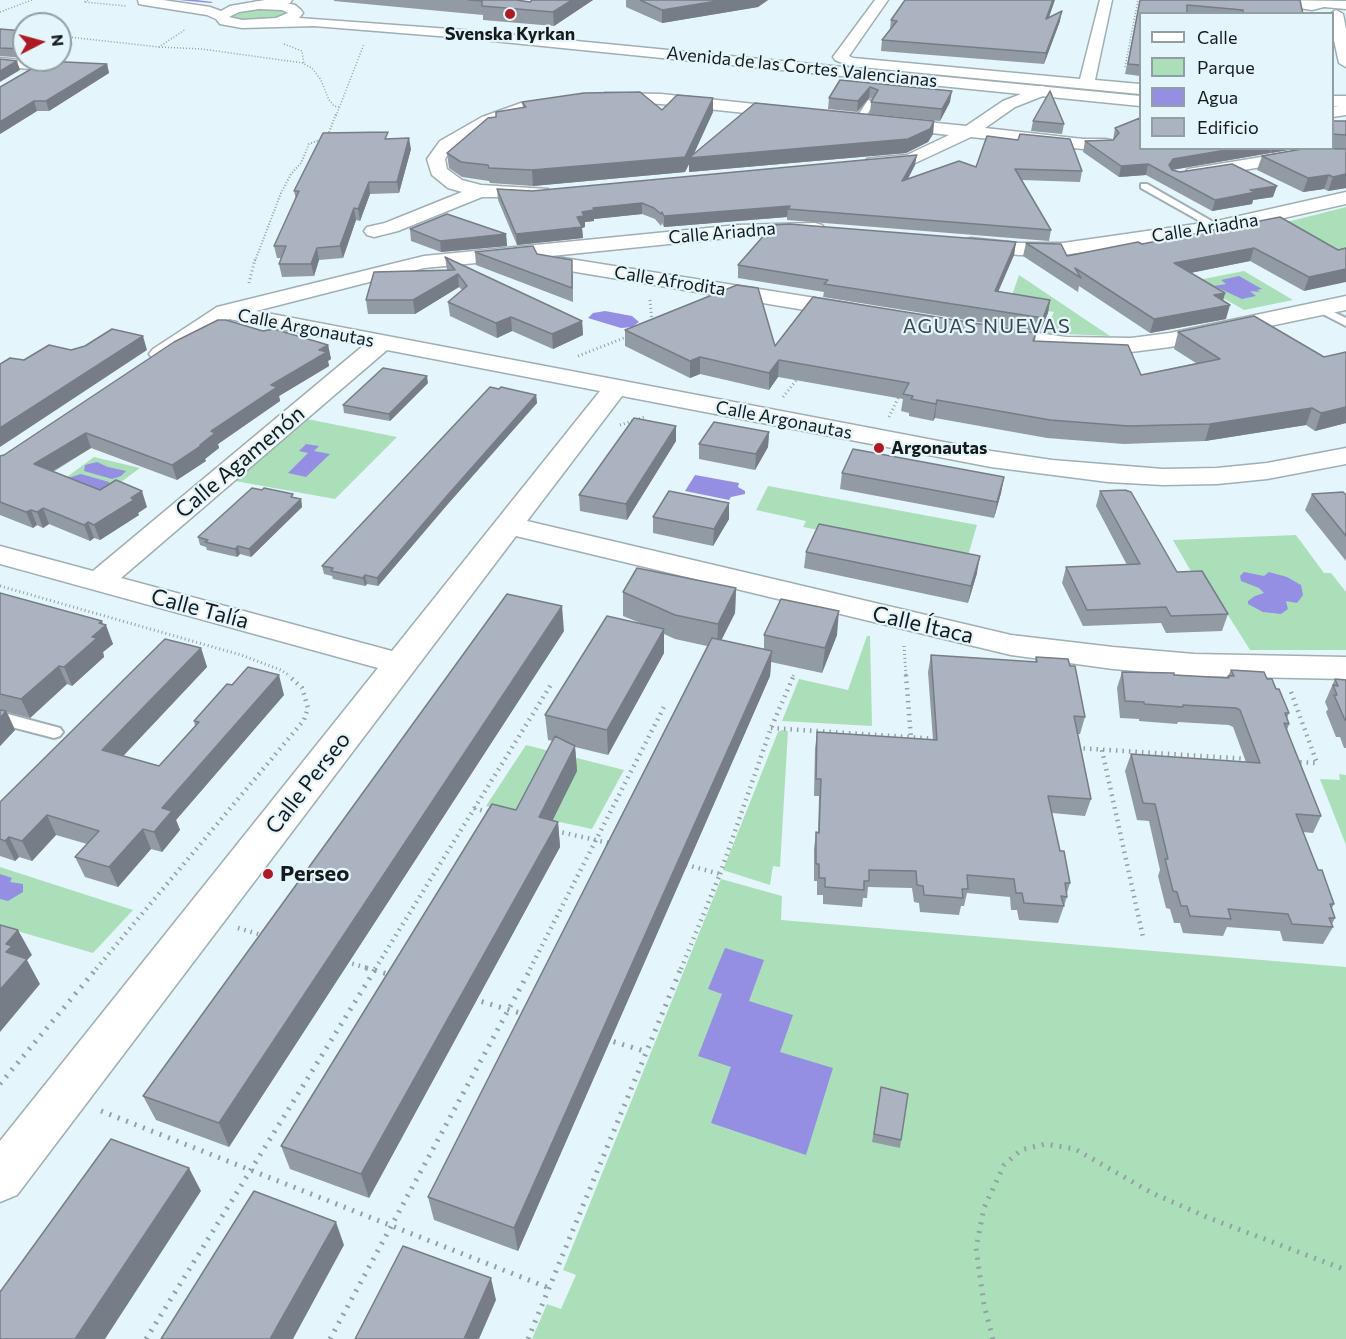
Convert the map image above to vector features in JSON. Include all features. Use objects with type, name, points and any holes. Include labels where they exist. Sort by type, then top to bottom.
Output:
[{"type":"street","points":[[882,0],[840,57],[850,62],[1139,89]]},
{"type":"street","points":[[1086,84],[1106,0]]},
{"type":"street","points":[[1274,0],[1312,6],[1318,10],[1343,11],[1346,63]]},
{"type":"street","points":[[135,2],[253,6]]},
{"type":"street","points":[[135,2],[210,11],[221,16],[235,9],[253,6]]},
{"type":"street","points":[[277,22],[291,18],[296,13],[292,5]]},
{"type":"street","name":"Avenida de las Cortes Valencianas","points":[[253,6],[292,5],[463,34]]},
{"type":"street","name":"Avenida de las Cortes Valencianas","points":[[221,16],[222,19],[233,23],[321,22],[463,34],[1139,100]]},
{"type":"street","points":[[0,62],[39,66],[40,68],[25,78]]},
{"type":"street","points":[[1001,87],[1009,104]]},
{"type":"street","points":[[852,165],[911,160],[970,131],[1009,104],[1042,91]]},
{"type":"street","points":[[588,98],[661,99],[814,115]]},
{"type":"street","points":[[543,104],[512,111],[456,137],[446,145],[436,159],[438,171],[455,184],[480,191],[533,194],[562,192]]},
{"type":"street","points":[[837,117],[1083,144],[1105,144]]},
{"type":"street","points":[[1177,176],[1311,154],[1346,156]]},
{"type":"street","points":[[1233,168],[1263,182]]},
{"type":"street","points":[[374,231],[391,227],[480,191]]},
{"type":"street","points":[[1282,192],[1312,206]]},
{"type":"street","name":"Calle Ariadna","points":[[951,242],[1052,250],[1217,227],[1346,198]]},
{"type":"street","name":"Calle Ariadna","points":[[586,256],[765,229],[837,231]]},
{"type":"street","name":"Calle Afrodita","points":[[312,290],[424,262],[454,258],[531,259],[586,256],[878,315]]},
{"type":"street","points":[[147,364],[235,310],[312,290]]},
{"type":"street","points":[[312,290],[295,302],[297,316],[327,331]]},
{"type":"street","points":[[968,329],[1066,344],[1131,345],[1170,340],[1346,303]]},
{"type":"street","name":"Calle Argonautas","points":[[235,310],[381,343],[991,459],[1108,474],[1163,477],[1217,476],[1267,471],[1346,456]]},
{"type":"street","name":"Calle Agamenón","points":[[98,582],[381,343]]},
{"type":"street","name":"Calle Perseo","points":[[0,1179],[616,387]]},
{"type":"street","name":"Calle Ítaca","points":[[508,525],[1011,645],[1113,658],[1194,665],[1346,668]]},
{"type":"street","name":"Calle Talía","points":[[0,555],[401,664]]},
{"type":"lane","points":[[859,120],[871,102]]},
{"type":"lane","points":[[1144,186],[1217,227]]},
{"type":"lane","points":[[1319,308],[1346,323]]},
{"type":"lane","points":[[0,718],[54,732]]},
{"type":"path","points":[[0,12],[32,0]]},
{"type":"path","points":[[88,0],[84,2],[135,2]]},
{"type":"path","points":[[1123,76],[1138,0]]},
{"type":"path","points":[[159,47],[191,25]]},
{"type":"path","points":[[72,37],[240,53],[303,63],[312,68],[321,80],[332,104],[339,107]]},
{"type":"path","points":[[276,42],[302,51],[303,63]]},
{"type":"path","points":[[235,310],[281,193],[291,174],[301,163],[309,144],[328,135],[364,42]]},
{"type":"path","points":[[1123,55],[1134,56]]},
{"type":"path","points":[[649,291],[653,327]]},
{"type":"path","points":[[569,360],[631,335]]},
{"type":"path","points":[[780,401],[805,370]]},
{"type":"path","points":[[887,421],[902,390]]},
{"type":"path","points":[[0,586],[241,655],[281,670],[302,688],[308,708],[304,720],[0,1084]]},
{"type":"path","points":[[903,640],[911,738]]},
{"type":"path","points":[[1282,668],[1317,763],[1295,762]]},
{"type":"path","points":[[528,1339],[720,874],[771,728],[794,674]]},
{"type":"path","points":[[146,1339],[552,683]]},
{"type":"path","points":[[330,1339],[509,1010],[666,703]]},
{"type":"path","points":[[771,728],[947,740]]},
{"type":"path","points":[[1066,748],[1261,760]]},
{"type":"path","points":[[1102,750],[1143,937]]},
{"type":"path","points":[[474,808],[495,814]]},
{"type":"path","points":[[550,829],[619,845]]},
{"type":"path","points":[[675,861],[720,874]]},
{"type":"path","points":[[204,917],[269,938]]},
{"type":"path","points":[[342,961],[396,977]]},
{"type":"path","points":[[464,997],[530,1016]]},
{"type":"path","points":[[594,1036],[647,1052]]},
{"type":"path","points":[[64,1097],[549,1288]]},
{"type":"path","points":[[993,1339],[984,1305],[976,1248],[984,1208],[1004,1165],[1021,1150],[1045,1144],[1075,1149],[1152,1193],[1190,1210],[1346,1270]]},
{"type":"green space","points":[[265,7],[284,10],[286,15],[277,19],[252,22],[230,17],[235,12]]},
{"type":"green space","points":[[1346,207],[1346,253],[1275,225]]},
{"type":"green space","points":[[1244,271],[1293,300],[1244,310],[1193,281]]},
{"type":"green space","points":[[1019,275],[1110,336],[1044,333],[1054,312],[1009,304]]},
{"type":"green space","points":[[307,419],[397,437],[335,499],[235,481]]},
{"type":"green space","points":[[94,457],[140,468],[102,496],[56,485]]},
{"type":"green space","points":[[768,486],[977,525],[967,559],[803,527],[806,521],[756,510]]},
{"type":"green space","points":[[1296,535],[1324,573],[1331,573],[1346,592],[1346,650],[1250,650],[1203,575],[1193,575],[1173,540]]},
{"type":"green space","points":[[867,636],[870,636],[872,726],[782,721],[799,679],[848,690]]},
{"type":"green space","points":[[788,731],[780,867],[773,866],[770,885],[723,870],[778,732]]},
{"type":"green space","points":[[526,745],[624,770],[592,829],[486,806]]},
{"type":"green space","points":[[1339,774],[1346,775],[1346,845],[1320,779],[1340,780]]},
{"type":"green space","points":[[0,867],[133,910],[93,953],[0,926]]},
{"type":"green space","points":[[721,879],[782,896],[781,920],[1346,967],[1346,1339],[532,1339],[547,1304],[561,1309],[576,1275],[563,1270]]},
{"type":"water","points":[[1239,276],[1262,289],[1257,290],[1260,292],[1250,291],[1256,296],[1242,299],[1214,286],[1226,284],[1221,280]]},
{"type":"water","points":[[605,311],[632,316],[639,322],[632,327],[621,328],[588,318],[593,313]]},
{"type":"water","points":[[306,444],[319,446],[314,451],[330,454],[306,477],[288,473],[308,453],[299,451]]},
{"type":"water","points":[[97,462],[126,471],[121,476],[112,479],[84,471],[85,465]]},
{"type":"water","points":[[81,474],[109,482],[109,485],[99,491],[68,478]]},
{"type":"water","points":[[695,475],[739,483],[738,487],[745,491],[745,494],[731,497],[729,500],[685,491]]},
{"type":"water","points":[[1244,572],[1264,576],[1269,572],[1287,577],[1301,585],[1303,595],[1297,603],[1286,601],[1288,609],[1281,614],[1263,612],[1248,604],[1248,601],[1255,596],[1264,593],[1259,588],[1241,581],[1240,576]]},
{"type":"water","points":[[0,874],[12,878],[10,882],[23,884],[23,892],[8,901],[0,899]]},
{"type":"water","points":[[725,948],[764,960],[749,1001],[793,1015],[780,1052],[833,1068],[806,1155],[711,1123],[731,1067],[698,1056],[722,994],[708,989]]},
{"type":"building","points":[[469,0],[530,2],[532,0],[572,0],[553,12],[482,6],[482,1]]},
{"type":"building","points":[[640,0],[723,0],[662,10]]},
{"type":"building","points":[[905,0],[1053,0],[1046,19],[1062,11],[1046,53],[882,40],[897,21],[891,20]]},
{"type":"building","points":[[1140,0],[1300,0],[1303,12],[1243,12],[1243,10],[1187,5],[1187,12],[1139,12],[1139,65],[1128,64]]},
{"type":"building","points":[[0,29],[12,30],[12,48],[0,48]]},
{"type":"building","points":[[0,59],[12,60],[12,64],[0,71]]},
{"type":"building","points":[[72,62],[107,64],[46,101],[34,101],[0,122],[0,87],[26,72],[72,72]]},
{"type":"building","points":[[840,80],[952,91],[942,109],[871,102],[878,90],[870,87],[858,101],[829,98]]},
{"type":"building","points":[[1050,91],[1064,124],[1033,121]]},
{"type":"building","points":[[640,92],[662,110],[677,95],[713,98],[685,157],[532,170],[489,168],[488,165],[461,162],[447,153],[488,118],[496,117],[496,112],[526,107],[522,102],[584,93]]},
{"type":"building","points":[[755,103],[934,121],[930,129],[908,139],[689,158]]},
{"type":"building","points":[[1139,118],[1139,150],[1226,150],[1173,159],[1169,165],[1172,170],[1180,172],[1232,164],[1277,186],[1250,190],[1256,192],[1215,200],[1148,164],[1121,166],[1085,141],[1113,140],[1119,133],[1115,128]]},
{"type":"building","points":[[1334,121],[1346,121],[1346,135],[1334,134]]},
{"type":"building","points":[[388,132],[385,139],[409,138],[397,182],[369,182],[358,209],[354,208],[340,246],[317,248],[311,264],[279,264],[286,246],[274,246],[299,191],[294,191],[323,133]]},
{"type":"building","points":[[1020,134],[1070,139],[1082,171],[1015,169],[1051,230],[788,209],[790,206],[664,216],[662,212],[661,214],[642,203],[593,208],[594,210],[582,212],[584,216],[577,217],[582,227],[516,234],[497,189],[532,191],[917,155],[902,181],[959,161],[976,167],[987,136],[1018,140]]},
{"type":"building","points":[[1346,149],[1346,174],[1308,178],[1262,156],[1296,150]]},
{"type":"building","points":[[447,214],[506,234],[440,241],[410,229]]},
{"type":"building","points":[[1280,217],[1338,250],[1346,248],[1346,269],[1309,277],[1254,248],[1174,263],[1225,293],[1214,295],[1230,305],[1154,319],[1075,268],[1081,278],[1026,243],[1061,244],[1067,256]]},
{"type":"building","points":[[789,224],[1016,242],[995,291],[1050,300],[1043,318],[824,284],[828,280],[738,265],[773,225]]},
{"type":"building","points":[[533,246],[537,254],[572,260],[572,288],[475,252]]},
{"type":"building","points":[[445,257],[582,321],[552,334],[511,317],[496,323],[448,302],[467,286],[458,274],[413,300],[366,300],[374,272],[455,270]]},
{"type":"building","points":[[737,285],[758,288],[775,346],[813,297],[1036,333],[1033,341],[1128,345],[1141,375],[1220,359],[1178,332],[1254,316],[1324,357],[1346,352],[1346,407],[1321,413],[1312,408],[1210,424],[1128,426],[1050,420],[937,400],[936,404],[911,399],[913,396],[903,394],[909,383],[779,360],[769,373],[700,357],[690,361],[625,330]]},
{"type":"building","points":[[218,320],[226,320],[263,331],[274,329],[328,345],[319,350],[327,352],[271,385],[277,387],[211,431],[215,433],[200,445],[202,445],[172,465],[86,433],[34,464],[100,490],[116,480],[142,491],[131,498],[134,500],[94,525],[88,522],[84,525],[43,508],[37,512],[31,510],[26,512],[0,502],[0,456],[174,342]]},
{"type":"building","points":[[112,329],[143,336],[0,428],[0,364],[10,358],[24,360],[49,345],[71,350],[85,346]]},
{"type":"building","points":[[383,368],[427,376],[389,414],[343,405]]},
{"type":"building","points":[[490,387],[499,389],[501,387],[536,395],[377,578],[365,575],[363,578],[331,571],[333,568],[322,566]]},
{"type":"building","points":[[634,418],[676,426],[626,504],[579,495]]},
{"type":"building","points":[[714,422],[769,432],[756,454],[699,444]]},
{"type":"building","points":[[853,449],[1004,477],[997,502],[842,473]]},
{"type":"building","points":[[252,488],[293,494],[291,497],[301,499],[249,549],[238,546],[235,549],[205,542],[208,540],[198,537]]},
{"type":"building","points":[[1125,490],[1131,492],[1177,572],[1202,571],[1228,614],[1171,616],[1166,607],[1087,610],[1066,567],[1140,564],[1100,491]]},
{"type":"building","points":[[669,491],[729,503],[714,529],[653,517]]},
{"type":"building","points":[[1343,492],[1346,495],[1346,536],[1312,494]]},
{"type":"building","points":[[819,524],[980,556],[971,586],[806,552]]},
{"type":"building","points":[[637,568],[736,588],[718,624],[675,615],[623,592]]},
{"type":"building","points":[[0,593],[102,621],[99,623],[106,625],[92,637],[97,638],[64,667],[59,666],[21,699],[0,694]]},
{"type":"building","points":[[507,594],[562,606],[219,1123],[143,1096]]},
{"type":"building","points":[[781,599],[839,611],[825,648],[764,635]]},
{"type":"building","points":[[607,616],[664,629],[607,730],[545,715]]},
{"type":"building","points":[[712,638],[772,651],[514,1228],[428,1197]]},
{"type":"building","points":[[165,639],[201,648],[102,750],[159,766],[199,722],[194,721],[227,684],[232,685],[248,667],[279,675],[162,808],[172,811],[154,832],[143,829],[109,867],[75,857],[99,831],[47,815],[22,841],[9,837],[5,841],[0,839],[0,802]]},
{"type":"building","points":[[931,655],[1037,662],[1036,657],[1068,659],[1070,666],[1075,666],[1085,717],[1074,716],[1091,799],[1048,796],[1060,851],[1064,851],[1070,883],[1065,883],[1067,897],[1061,896],[1064,906],[1024,903],[1022,893],[1016,893],[1014,879],[967,875],[968,889],[962,889],[963,898],[924,895],[923,886],[917,885],[916,871],[869,870],[869,881],[864,881],[864,890],[825,887],[825,878],[819,878],[819,864],[816,864],[816,832],[819,833],[821,779],[816,779],[817,732],[937,740]]},
{"type":"building","points":[[1231,670],[1264,672],[1267,679],[1272,679],[1276,689],[1279,689],[1289,713],[1285,713],[1289,724],[1284,723],[1321,816],[1296,814],[1318,870],[1322,870],[1334,904],[1330,904],[1335,918],[1329,918],[1333,927],[1292,924],[1288,914],[1228,909],[1231,919],[1190,916],[1187,906],[1181,906],[1177,892],[1173,891],[1155,804],[1143,803],[1131,754],[1260,763],[1240,710],[1125,701],[1122,672],[1174,673],[1174,675],[1229,678],[1228,676],[1234,676]]},
{"type":"building","points":[[1335,679],[1346,680],[1346,720],[1334,695],[1337,695],[1333,685],[1338,686]]},
{"type":"building","points":[[0,710],[6,711],[0,718]]},
{"type":"building","points":[[555,736],[575,746],[539,817],[558,822],[361,1174],[281,1146],[492,804],[516,810]]},
{"type":"building","points":[[0,925],[18,930],[6,944],[12,946],[6,952],[27,959],[0,990]]},
{"type":"building","points":[[881,1087],[908,1094],[901,1140],[874,1134]]},
{"type":"building","points":[[111,1139],[189,1168],[75,1339],[0,1339],[0,1292]]},
{"type":"building","points":[[254,1191],[336,1222],[270,1339],[161,1339]]},
{"type":"building","points":[[403,1246],[491,1278],[464,1339],[355,1339]]},
{"type":"waterway","points":[[180,0],[211,2]]},
{"type":"place","name":"Svenska Kyrkan","points":[[510,14]]},
{"type":"place","name":"Argonautas","points":[[879,448]]},
{"type":"place","name":"Perseo","points":[[268,874]]},
{"type":"district","name":"AGUAS NUEVAS","points":[[987,326]]}]
